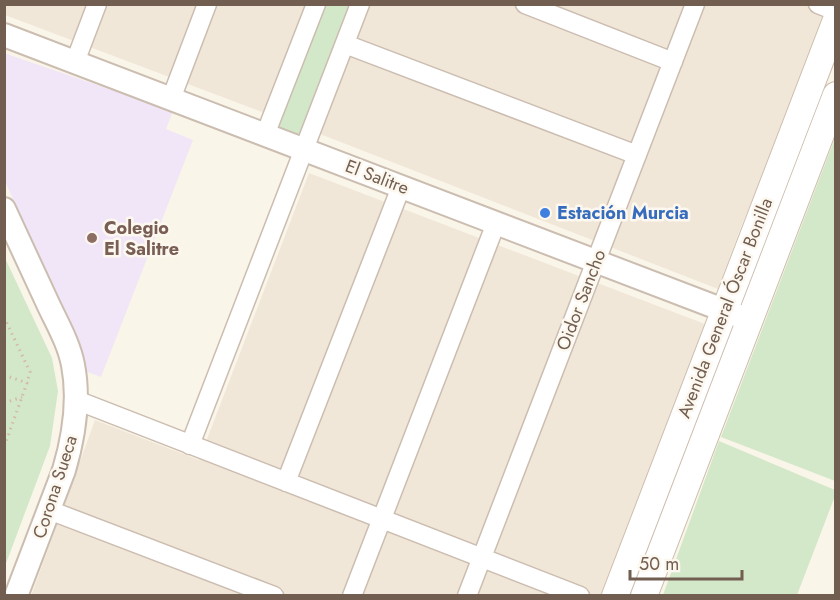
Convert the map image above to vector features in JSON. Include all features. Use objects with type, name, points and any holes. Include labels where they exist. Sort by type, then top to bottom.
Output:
[{"type":"main road","name":"Avenida General Óscar Bonilla","points":[[615,596],[836,20]]},
{"type":"main road","name":"Avenida General Óscar Bonilla","points":[[644,596],[836,95]]},
{"type":"street","points":[[75,62],[97,4]]},
{"type":"street","points":[[171,99],[207,4]]},
{"type":"street","points":[[265,135],[316,4]]},
{"type":"street","points":[[190,445],[360,4]]},
{"type":"street","points":[[525,4],[673,62]]},
{"type":"street","name":"Oidor Sancho","points":[[467,596],[695,4]]},
{"type":"street","points":[[818,4],[836,11]]},
{"type":"street","name":"El Salitre","points":[[4,35],[749,320]]},
{"type":"street","points":[[345,44],[637,155]]},
{"type":"street","points":[[286,482],[401,187]]},
{"type":"street","name":"Corona Sueca","points":[[4,209],[69,350],[76,400],[74,431],[69,453],[16,596]]},
{"type":"street","points":[[352,596],[496,223]]},
{"type":"street","points":[[76,400],[580,596]]},
{"type":"street","points":[[48,510],[274,596]]},
{"type":"path","points":[[4,317],[30,372],[4,447]]},
{"type":"path","points":[[4,375],[27,383]]},
{"type":"path","points":[[4,403],[22,397]]},
{"type":"shaded area","points":[[4,5],[308,5],[267,114],[5,15]]},
{"type":"shaded area","points":[[370,5],[829,5],[796,95],[718,289],[320,134]]},
{"type":"shaded area","name":"Colegio El Salitre","points":[[4,53],[173,111],[166,129],[193,140],[101,377],[82,370],[55,295],[5,181]]},
{"type":"shaded area","points":[[309,173],[705,324],[601,595],[31,596],[95,420],[199,460]]},
{"type":"green space","points":[[323,5],[353,5],[299,143],[273,132]]},
{"type":"green space","points":[[835,138],[835,481],[721,437]]},
{"type":"green space","points":[[5,258],[52,358],[58,391],[50,446],[5,566]]},
{"type":"green space","points":[[719,441],[835,490],[835,496],[797,595],[663,595]]},
{"type":"place","name":"Estación Murcia","points":[[545,213]]},
{"type":"place","name":"Colegio El Salitre","points":[[92,238]]}]
